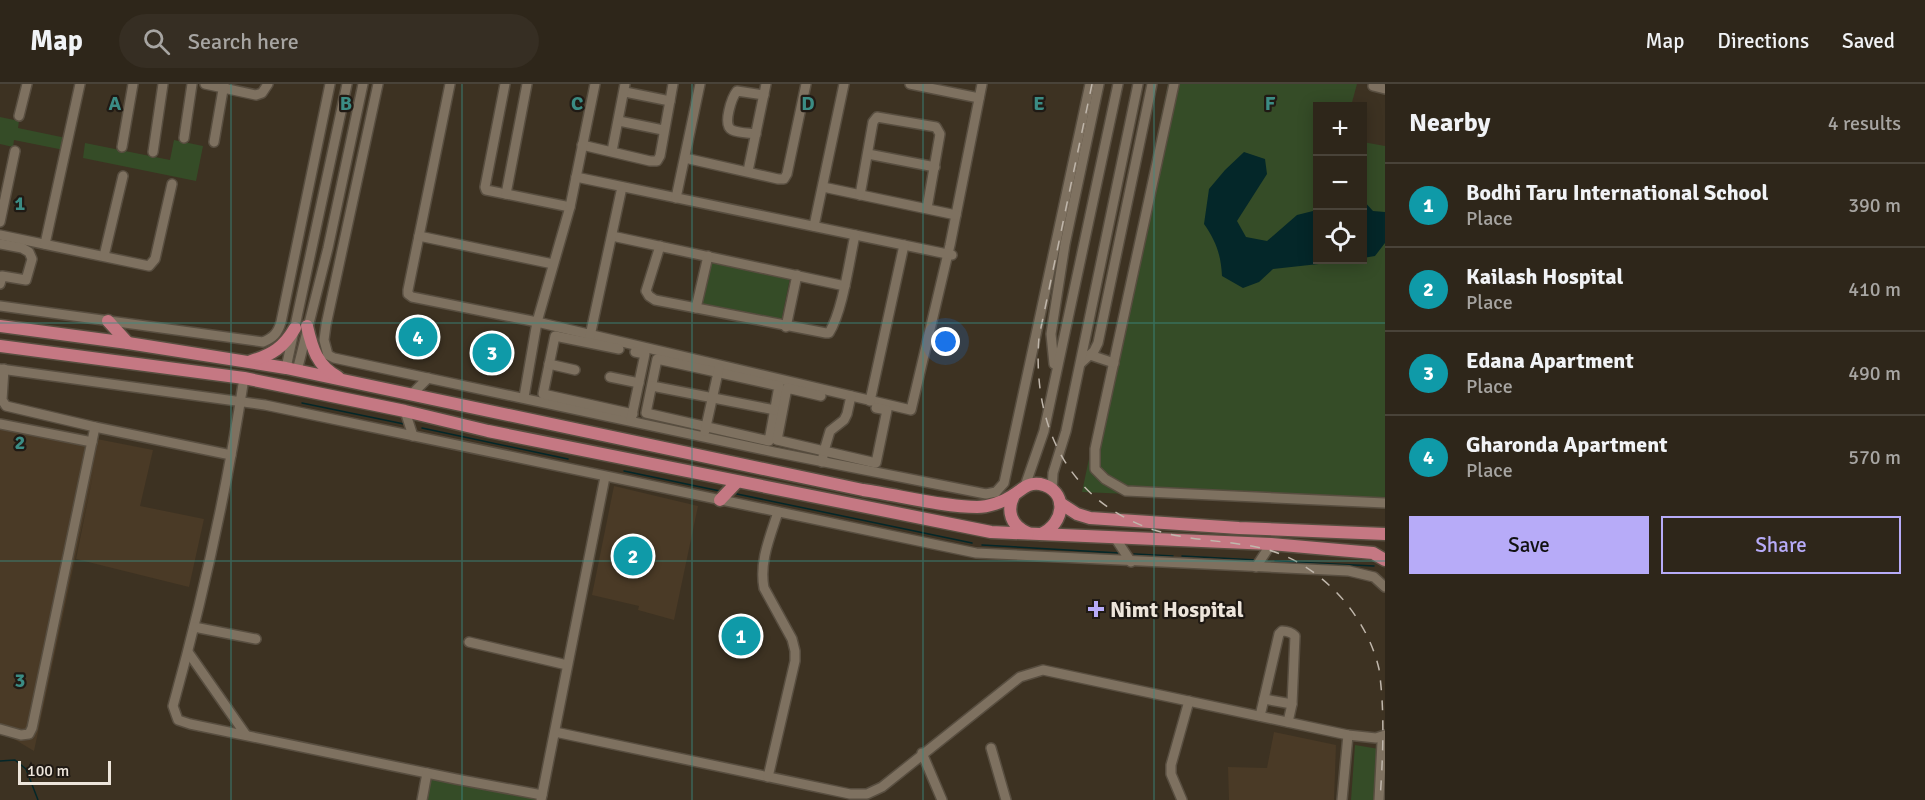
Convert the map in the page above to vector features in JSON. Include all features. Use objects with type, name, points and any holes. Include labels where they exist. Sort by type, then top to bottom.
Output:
[{"type":"main road","points":[[108,321],[128,343]]},
{"type":"main road","points":[[0,326],[128,343],[291,369],[863,490],[979,507],[998,502],[1034,483],[1044,485],[1052,490],[1060,503],[1077,514],[1090,518],[1239,528],[1385,534]]},
{"type":"main road","points":[[247,362],[273,353],[301,327],[316,357],[332,374],[346,381]]},
{"type":"main road","points":[[82,357],[81,342],[99,346],[100,344],[95,339]]},
{"type":"main road","points":[[0,346],[244,378],[405,411],[470,427],[991,532],[1271,544],[1373,553],[1385,560]]},
{"type":"main road","points":[[470,427],[477,424],[494,426],[498,424],[498,419],[487,411]]},
{"type":"main road","points":[[720,500],[737,482]]},
{"type":"main road","points":[[1014,495],[1010,508],[1012,521],[1028,534]]},
{"type":"main road","points":[[1041,534],[1057,523],[1060,517],[1060,503]]},
{"type":"street","points":[[19,116],[27,84]]},
{"type":"street","points":[[45,244],[80,84]]},
{"type":"street","points":[[122,147],[133,84]]},
{"type":"street","points":[[153,152],[163,84]]},
{"type":"street","points":[[184,138],[192,84]]},
{"type":"street","points":[[205,84],[224,86],[256,95],[267,89],[268,84]]},
{"type":"street","points":[[0,306],[263,342],[275,336],[285,308],[330,84]]},
{"type":"street","points":[[291,369],[347,84]]},
{"type":"street","points":[[301,327],[328,248],[363,84]]},
{"type":"street","points":[[378,84],[324,340],[328,355],[524,397],[542,398],[705,431],[769,441],[779,386],[537,322],[412,297],[408,294],[450,84]]},
{"type":"street","points":[[505,84],[486,190],[491,193],[570,207]]},
{"type":"street","points":[[506,194],[527,84]]},
{"type":"street","points":[[524,397],[537,322],[570,207],[595,84]]},
{"type":"street","points":[[582,145],[657,161],[660,156],[673,84]]},
{"type":"street","points":[[676,198],[700,84]]},
{"type":"street","points":[[748,171],[766,84]]},
{"type":"street","points":[[685,158],[784,179],[806,84]]},
{"type":"street","points":[[814,226],[844,84]]},
{"type":"street","points":[[910,84],[979,98]]},
{"type":"street","points":[[982,84],[950,254],[911,410],[870,401],[851,399],[786,388],[777,440],[876,463],[886,410],[851,399],[719,369],[657,359],[646,413],[822,462],[986,494],[996,492],[1004,483],[1090,84]]},
{"type":"street","points":[[1056,370],[1051,334],[1065,244],[1099,84]]},
{"type":"street","points":[[1025,486],[1044,430],[1118,84]]},
{"type":"street","points":[[1052,490],[1053,473],[1066,431],[1081,363],[1138,84]]},
{"type":"street","points":[[1081,363],[1098,344],[1152,84]]},
{"type":"street","points":[[1174,84],[1095,449],[1094,465],[1099,474],[1123,490],[1385,504]]},
{"type":"street","points":[[214,142],[224,86]]},
{"type":"street","points":[[1373,86],[1385,89]]},
{"type":"street","points":[[612,151],[625,88],[670,101]]},
{"type":"street","points":[[756,134],[732,130],[727,123],[733,95],[737,91],[764,95]]},
{"type":"street","points":[[860,195],[873,122],[877,117],[882,116],[936,127],[940,134],[927,208]]},
{"type":"street","points":[[619,121],[663,130]]},
{"type":"street","points":[[0,222],[15,151]]},
{"type":"street","points":[[868,154],[935,167]]},
{"type":"street","points":[[104,256],[123,176]]},
{"type":"street","points":[[576,177],[950,254]]},
{"type":"street","points":[[0,235],[146,267],[151,265],[155,259],[172,184]]},
{"type":"street","points":[[590,336],[622,187]]},
{"type":"street","points":[[823,187],[956,215]]},
{"type":"street","points":[[660,246],[646,291],[655,300],[786,327],[829,333],[844,286],[855,235]]},
{"type":"street","points":[[419,236],[553,264]]},
{"type":"street","points":[[612,236],[844,286]]},
{"type":"street","points":[[328,248],[344,243]]},
{"type":"street","points":[[0,244],[22,248],[29,252],[32,259],[26,280],[2,276],[0,284]]},
{"type":"street","points":[[870,401],[903,245]]},
{"type":"street","points":[[696,308],[708,256]]},
{"type":"street","points":[[786,327],[797,275]]},
{"type":"street","points":[[542,398],[555,336],[645,354],[632,417]]},
{"type":"street","points":[[1090,355],[1114,363]]},
{"type":"street","points":[[549,364],[575,370]]},
{"type":"street","points":[[231,455],[95,428],[6,406],[2,400],[2,369],[240,401],[976,554],[1363,573],[1374,577],[1385,587]]},
{"type":"street","points":[[705,431],[719,369]]},
{"type":"street","points":[[610,377],[639,383]]},
{"type":"street","points":[[244,378],[231,455],[194,627],[173,706],[178,720],[190,724],[542,797],[605,477]]},
{"type":"street","points":[[412,394],[428,378]]},
{"type":"street","points":[[652,386],[775,410]]},
{"type":"street","points":[[822,462],[830,431],[844,420],[851,399]]},
{"type":"street","points":[[405,411],[413,436]]},
{"type":"street","points":[[0,424],[92,442]]},
{"type":"street","points":[[0,729],[21,735],[29,734],[32,728],[95,428]]},
{"type":"street","points":[[863,490],[874,472]]},
{"type":"street","points":[[768,777],[795,661],[792,639],[764,588],[762,580],[761,566],[778,512]]},
{"type":"street","points":[[1114,536],[1131,562]]},
{"type":"street","points":[[1256,567],[1271,544]]},
{"type":"street","points":[[194,627],[256,639]]},
{"type":"street","points":[[1260,716],[1280,634],[1286,631],[1294,636],[1292,704],[1288,722]]},
{"type":"street","points":[[469,642],[567,665]]},
{"type":"street","points":[[188,652],[246,735]]},
{"type":"street","points":[[555,732],[768,777],[849,797],[868,797],[1004,688],[1020,677],[1043,670],[1348,735],[1382,740],[1380,800]]},
{"type":"street","points":[[1264,699],[1292,704]]},
{"type":"street","points":[[1182,800],[1171,774],[1171,765],[1189,701]]},
{"type":"street","points":[[1342,800],[1348,735]]},
{"type":"street","points":[[991,748],[1006,800]]},
{"type":"street","points":[[922,753],[942,800]]},
{"type":"street","points":[[422,800],[427,773]]},
{"type":"shaded area","points":[[0,420],[153,450],[140,506],[204,519],[189,587],[76,559],[94,470],[34,751],[4,733],[0,733]]},
{"type":"shaded area","points":[[614,486],[698,506],[674,620],[638,610],[639,606],[592,595]]},
{"type":"shaded area","points":[[1274,732],[1336,745],[1334,800],[1229,800],[1228,767],[1267,768]]},
{"type":"green space","points":[[1168,84],[1357,84],[1352,102],[1313,102],[1313,264],[1367,264],[1367,143],[1385,146],[1385,505],[1082,492]]},
{"type":"green space","points":[[0,117],[19,121],[18,128],[66,138],[64,150],[14,140],[13,147],[0,144]]},
{"type":"green space","points":[[174,140],[203,146],[196,181],[83,158],[85,143],[170,160]]},
{"type":"green space","points":[[711,260],[790,278],[781,322],[700,306]]},
{"type":"green space","points":[[1355,745],[1385,750],[1385,800],[1351,800]]},
{"type":"green space","points":[[427,773],[542,795],[541,800],[422,800]]},
{"type":"water","points":[[1244,152],[1265,159],[1267,174],[1237,221],[1246,237],[1267,241],[1297,215],[1313,211],[1313,264],[1319,264],[1273,269],[1259,282],[1243,288],[1222,276],[1217,248],[1204,224],[1209,189]]},
{"type":"water","points":[[1367,204],[1373,211],[1385,212],[1385,243],[1375,256],[1367,257]]},
{"type":"waterway","points":[[302,403],[404,424]]},
{"type":"waterway","points":[[422,428],[568,459]]},
{"type":"waterway","points":[[624,471],[720,491]]},
{"type":"waterway","points":[[737,494],[972,543]]},
{"type":"waterway","points":[[982,545],[1119,553]]},
{"type":"waterway","points":[[1134,554],[1173,556]]},
{"type":"waterway","points":[[1182,556],[1256,560]]},
{"type":"waterway","points":[[1275,561],[1374,566]]},
{"type":"waterway","points":[[0,761],[15,760],[26,769],[38,800]]},
{"type":"railway","points":[[1092,84],[1039,337],[1038,369],[1049,429],[1061,455],[1078,479],[1098,500],[1124,517],[1167,534],[1248,545],[1282,555],[1320,577],[1336,592],[1363,628],[1373,648],[1379,669],[1383,734],[1380,800]]},
{"type":"place","name":"Gharonda Apartment","points":[[418,337]]},
{"type":"place","name":"Edana Apartment","points":[[492,353]]},
{"type":"place","name":"Kailash Hospital","points":[[633,556]]},
{"type":"place","name":"Nimt Hospital","points":[[1096,609]]},
{"type":"place","name":"Bodhi Taru International School","points":[[741,636]]}]
